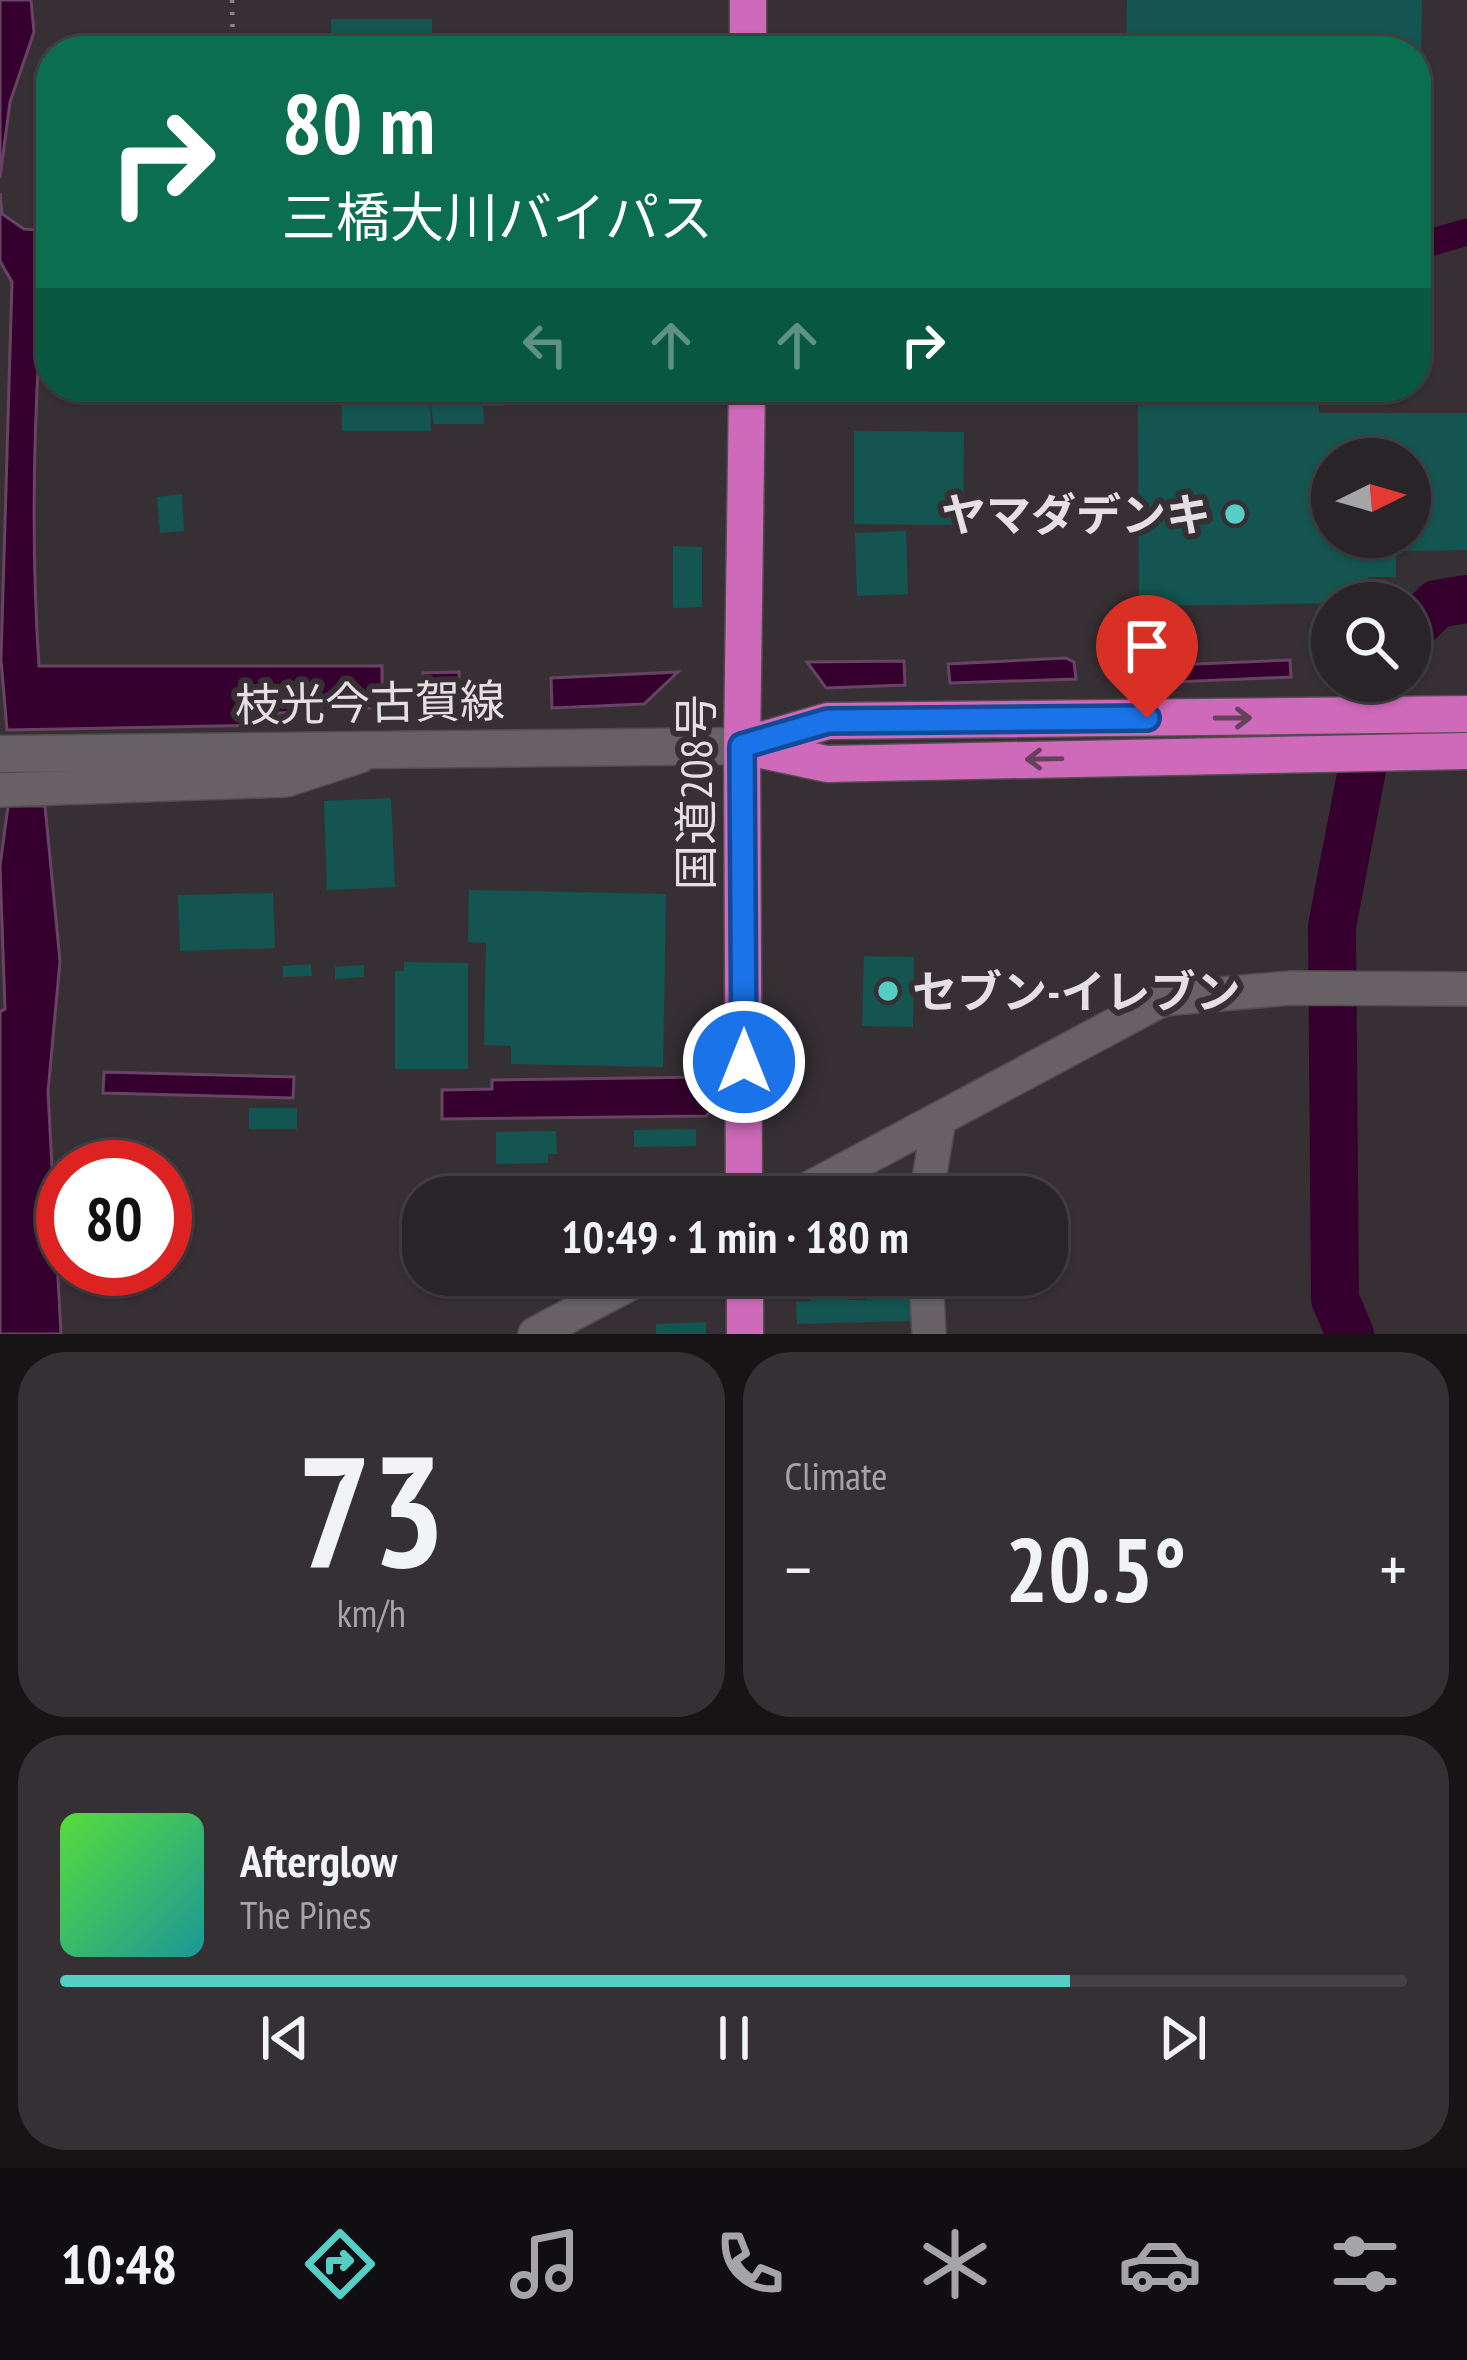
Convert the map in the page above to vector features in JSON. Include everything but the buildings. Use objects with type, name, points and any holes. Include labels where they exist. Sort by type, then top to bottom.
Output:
[{"type":"highway","points":[[748,0],[748,36]]},
{"type":"highway","name":"国道208号","points":[[744,1176],[742,746],[748,402]]},
{"type":"highway","points":[[742,746],[827,764],[1411,733],[1467,714]]},
{"type":"highway","points":[[1411,733],[1467,751]]},
{"type":"highway","points":[[745,1296],[745,1334]]},
{"type":"main road","name":"枝光今古賀線","points":[[0,754],[47,771],[377,750],[742,746]]},
{"type":"street","points":[[0,790],[47,771]]},
{"type":"street","points":[[832,1176],[1163,999],[1290,988],[1467,989]]},
{"type":"street","points":[[930,1176],[939,1119]]},
{"type":"street","points":[[536,1334],[607,1296]]},
{"type":"street","points":[[927,1296],[929,1334]]},
{"type":"path","points":[[232,0],[232,36]]},
{"type":"shaded area","points":[[0,0],[31,0],[34,32],[10,102],[0,178]]},
{"type":"shaded area","points":[[0,193],[2,214],[24,229],[36,230],[34,548],[39,666],[382,666],[382,699],[373,708],[279,713],[267,725],[7,730],[1,660],[12,282],[0,261]]},
{"type":"shaded area","points":[[1066,658],[1074,662],[1076,679],[950,683],[948,664]]},
{"type":"shaded area","points":[[1290,660],[1291,677],[1151,683],[1151,666]]},
{"type":"shaded area","points":[[904,661],[905,685],[826,688],[807,662]]},
{"type":"shaded area","points":[[459,672],[460,709],[424,711],[423,673]]},
{"type":"shaded area","points":[[678,672],[644,704],[552,708],[551,678]]},
{"type":"shaded area","points":[[8,806],[45,806],[60,961],[48,1092],[51,1140],[36,1140],[36,1296],[59,1296],[61,1334],[0,1334],[0,1012],[5,1009],[0,866]]},
{"type":"shaded area","points":[[104,1072],[294,1077],[293,1098],[103,1093]]},
{"type":"shaded area","points":[[706,1077],[712,1110],[706,1116],[442,1119],[442,1090],[492,1089],[492,1080]]},
{"type":"waterway","points":[[1431,243],[1467,232]]},
{"type":"waterway","points":[[1431,610],[1437,604],[1467,599]]},
{"type":"waterway","points":[[1350,1334],[1335,1299],[1332,926],[1375,702]]},
{"type":"place","name":"ヤマダデンキ","points":[[1235,514]]},
{"type":"place","name":"セブン-イレブン","points":[[888,991]]},
{"type":"route","points":[[744,1062],[742,746],[828,721],[1147,718]]}]
